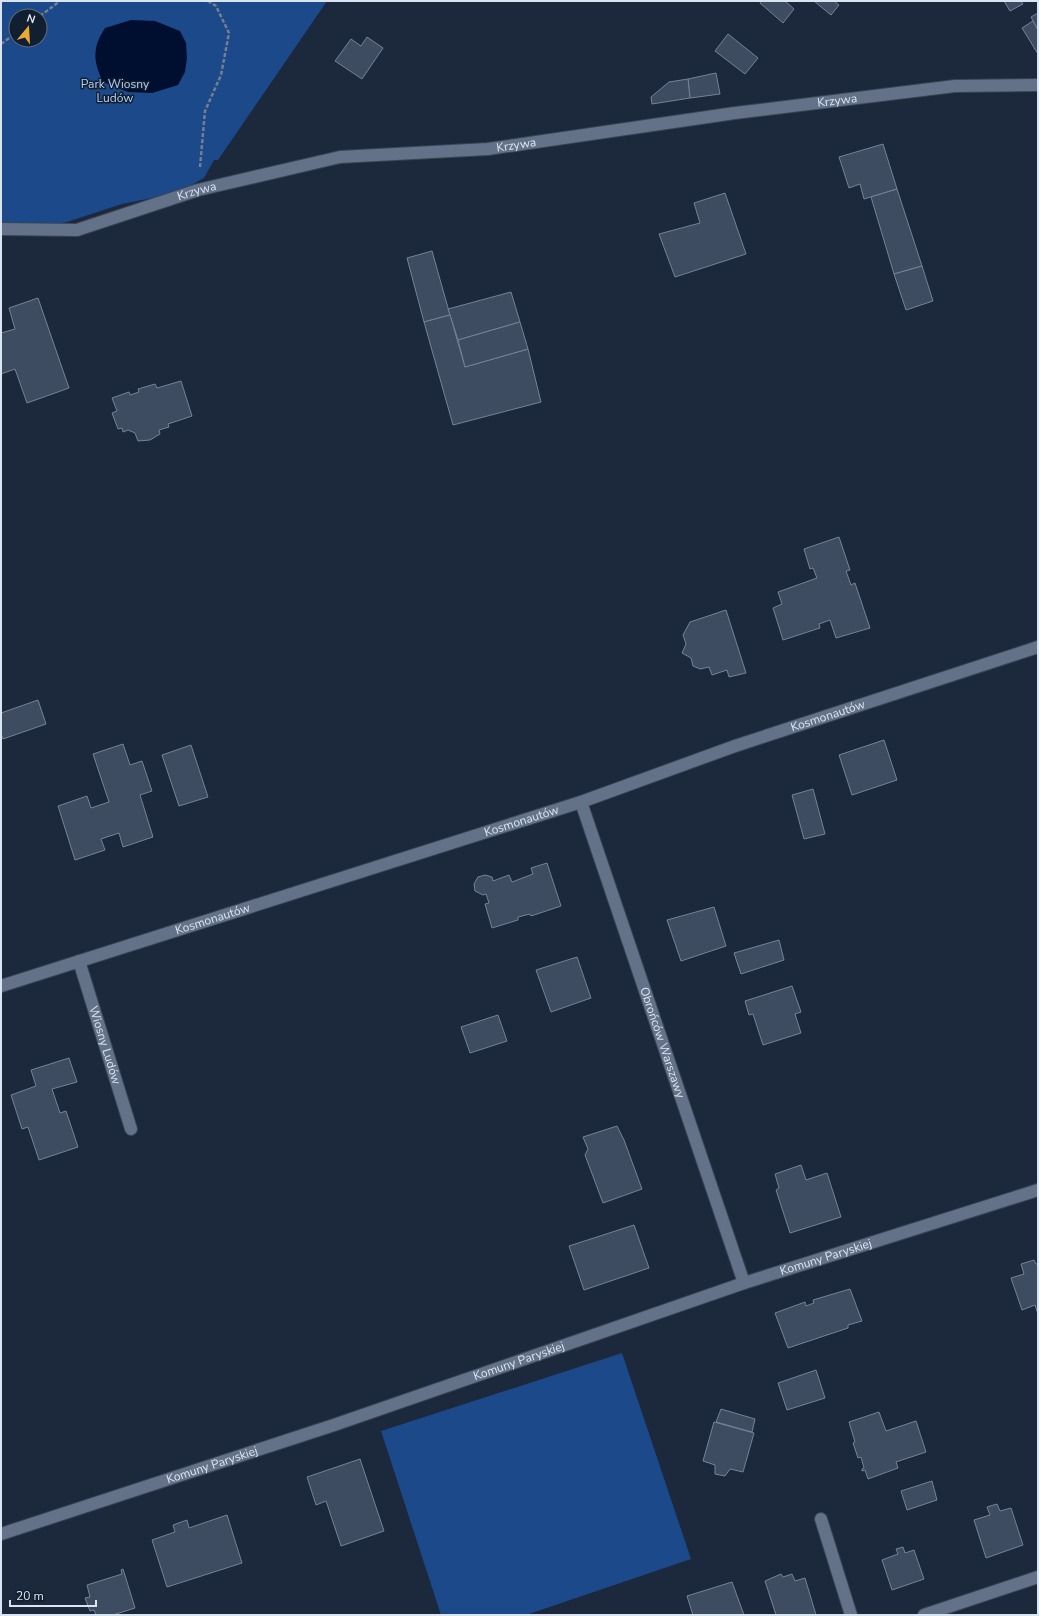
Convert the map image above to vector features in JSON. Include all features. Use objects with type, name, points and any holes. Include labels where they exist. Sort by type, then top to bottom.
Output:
[{"type":"street","name":"Krzywa","points":[[1,230],[77,230],[198,190],[340,157],[488,149],[735,113],[947,87],[1038,85]]},
{"type":"street","name":"Kosmonautów","points":[[1,986],[581,802],[735,746],[1038,647]]},
{"type":"street","name":"Obrońców Warszawy","points":[[581,802],[744,1283]]},
{"type":"street","name":"Wiosny Ludów","points":[[79,961],[131,1129]]},
{"type":"street","name":"Komuny Paryskiej","points":[[1,1534],[341,1423],[744,1283],[1038,1190]]},
{"type":"street","points":[[821,1519],[851,1615]]},
{"type":"street","points":[[924,1615],[1038,1577]]},
{"type":"path","points":[[48,10],[60,1]]},
{"type":"path","points":[[198,190],[205,111],[221,75],[229,33],[216,6],[208,1]]},
{"type":"green space","name":"Park Wiosny Ludów","points":[[1,1],[327,1],[218,160],[214,160],[204,178],[177,193],[122,204],[67,222],[37,227],[1,228]]},
{"type":"green space","points":[[622,1353],[691,1559],[526,1615],[441,1615],[381,1431]]},
{"type":"shaded area","points":[[131,20],[155,21],[180,31],[186,43],[187,58],[185,72],[178,85],[152,93],[128,92],[103,82],[97,68],[95,55],[101,35],[105,28]]},
{"type":"building","points":[[761,1],[785,1],[794,9],[783,23],[760,3]]},
{"type":"building","points":[[814,1],[834,1],[839,5],[831,15]]},
{"type":"building","points":[[1004,1],[1021,1],[1023,4],[1010,11]]},
{"type":"building","points":[[1038,13],[1038,30],[1031,17]]},
{"type":"building","points":[[1033,21],[1038,30],[1038,54],[1022,28]]},
{"type":"building","points":[[728,34],[758,58],[745,74],[715,51]]},
{"type":"building","points":[[367,37],[383,48],[362,79],[335,61],[351,39],[361,46]]},
{"type":"building","points":[[716,73],[720,94],[690,98],[688,79]]},
{"type":"building","points":[[688,79],[690,98],[652,104],[651,97],[669,82]]},
{"type":"building","points":[[883,144],[897,189],[864,199],[860,184],[849,188],[839,157]]},
{"type":"building","points":[[897,189],[922,266],[894,274],[871,197]]},
{"type":"building","points":[[725,193],[746,254],[675,277],[659,234],[700,223],[694,203]]},
{"type":"building","points":[[432,251],[450,315],[424,322],[407,258]]},
{"type":"building","points":[[922,266],[933,301],[906,310],[894,274]]},
{"type":"building","points":[[511,292],[520,322],[458,340],[448,309]]},
{"type":"building","points":[[38,298],[69,388],[27,403],[15,369],[1,374],[1,333],[15,329],[9,308]]},
{"type":"building","points":[[450,315],[465,367],[528,349],[541,402],[453,425],[424,322]]},
{"type":"building","points":[[520,322],[528,349],[465,367],[458,340]]},
{"type":"building","points":[[181,381],[192,416],[168,424],[169,427],[159,430],[160,434],[150,440],[138,441],[135,433],[128,430],[123,432],[122,428],[118,429],[112,413],[117,411],[112,398],[129,392],[130,395],[139,392],[138,389],[155,384],[157,388]]},
{"type":"building","points":[[839,537],[850,570],[846,571],[851,585],[855,583],[870,628],[836,638],[830,620],[819,624],[820,628],[783,640],[773,608],[782,604],[778,592],[817,578],[813,568],[810,569],[804,549]]},
{"type":"building","points":[[726,610],[746,673],[729,677],[727,670],[712,675],[709,667],[700,669],[693,666],[691,658],[682,653],[686,644],[683,635],[690,622]]},
{"type":"building","points":[[38,700],[46,724],[3,739],[1,734],[1,713]]},
{"type":"building","points":[[884,740],[897,780],[852,795],[839,755]]},
{"type":"building","points":[[123,744],[130,765],[142,761],[152,791],[140,795],[153,837],[123,847],[119,833],[101,839],[105,850],[75,860],[58,806],[87,796],[91,808],[109,802],[93,754]]},
{"type":"building","points":[[191,745],[208,797],[179,806],[162,755]]},
{"type":"building","points":[[813,789],[825,834],[804,839],[792,795]]},
{"type":"building","points":[[547,863],[561,906],[531,916],[530,914],[518,917],[518,920],[492,928],[485,904],[489,903],[486,894],[483,895],[475,891],[474,884],[478,877],[485,875],[492,877],[493,881],[509,875],[512,882],[533,874],[531,868]]},
{"type":"building","points":[[714,907],[726,946],[681,961],[667,920]]},
{"type":"building","points":[[779,940],[784,960],[741,974],[734,953]]},
{"type":"building","points":[[577,957],[591,998],[551,1012],[536,970]]},
{"type":"building","points":[[792,986],[801,1012],[795,1014],[801,1033],[763,1045],[753,1014],[749,1015],[745,1001]]},
{"type":"building","points":[[498,1015],[507,1041],[470,1053],[461,1027]]},
{"type":"building","points":[[69,1058],[77,1082],[52,1089],[60,1113],[66,1111],[78,1147],[39,1160],[28,1127],[22,1129],[11,1095],[36,1086],[31,1070]]},
{"type":"building","points":[[617,1126],[624,1140],[642,1189],[603,1203],[585,1155],[588,1149],[583,1137]]},
{"type":"building","points":[[801,1165],[806,1180],[827,1173],[841,1217],[790,1233],[776,1190],[779,1188],[775,1174]]},
{"type":"building","points":[[634,1225],[649,1268],[584,1290],[569,1246]]},
{"type":"building","points":[[1034,1260],[1036,1264],[1038,1264],[1038,1314],[1035,1305],[1022,1310],[1011,1278],[1024,1274],[1021,1264]]},
{"type":"building","points":[[850,1289],[862,1321],[848,1325],[848,1328],[788,1348],[775,1313],[805,1302],[806,1306],[814,1303],[813,1300]]},
{"type":"building","points":[[816,1370],[825,1398],[787,1410],[778,1383]]},
{"type":"building","points":[[721,1409],[755,1419],[752,1432],[716,1422]]},
{"type":"building","points":[[879,1412],[886,1431],[916,1421],[926,1452],[896,1462],[898,1468],[868,1479],[865,1470],[862,1471],[864,1468],[861,1457],[858,1458],[853,1443],[855,1442],[849,1422]]},
{"type":"building","points":[[714,1422],[754,1433],[743,1472],[730,1469],[725,1476],[715,1474],[715,1465],[703,1461]]},
{"type":"building","points":[[360,1459],[384,1531],[341,1546],[326,1501],[316,1505],[307,1477]]},
{"type":"building","points":[[932,1481],[937,1500],[907,1510],[901,1491]]},
{"type":"building","points":[[997,1504],[1000,1511],[1011,1508],[1023,1545],[986,1558],[974,1520],[990,1515],[987,1507]]},
{"type":"building","points":[[227,1515],[242,1563],[167,1587],[152,1540],[175,1532],[173,1525],[187,1520],[189,1528]]},
{"type":"building","points":[[903,1547],[905,1553],[914,1550],[924,1579],[892,1590],[882,1560],[898,1554],[896,1549]]},
{"type":"building","points":[[123,1569],[135,1608],[113,1615],[96,1615],[94,1610],[90,1611],[85,1598],[90,1597],[87,1585],[122,1574],[121,1570]]},
{"type":"building","points":[[781,1574],[783,1577],[792,1574],[795,1581],[805,1578],[816,1615],[776,1615],[765,1581]]},
{"type":"building","points":[[732,1582],[744,1615],[693,1615],[687,1596]]}]
